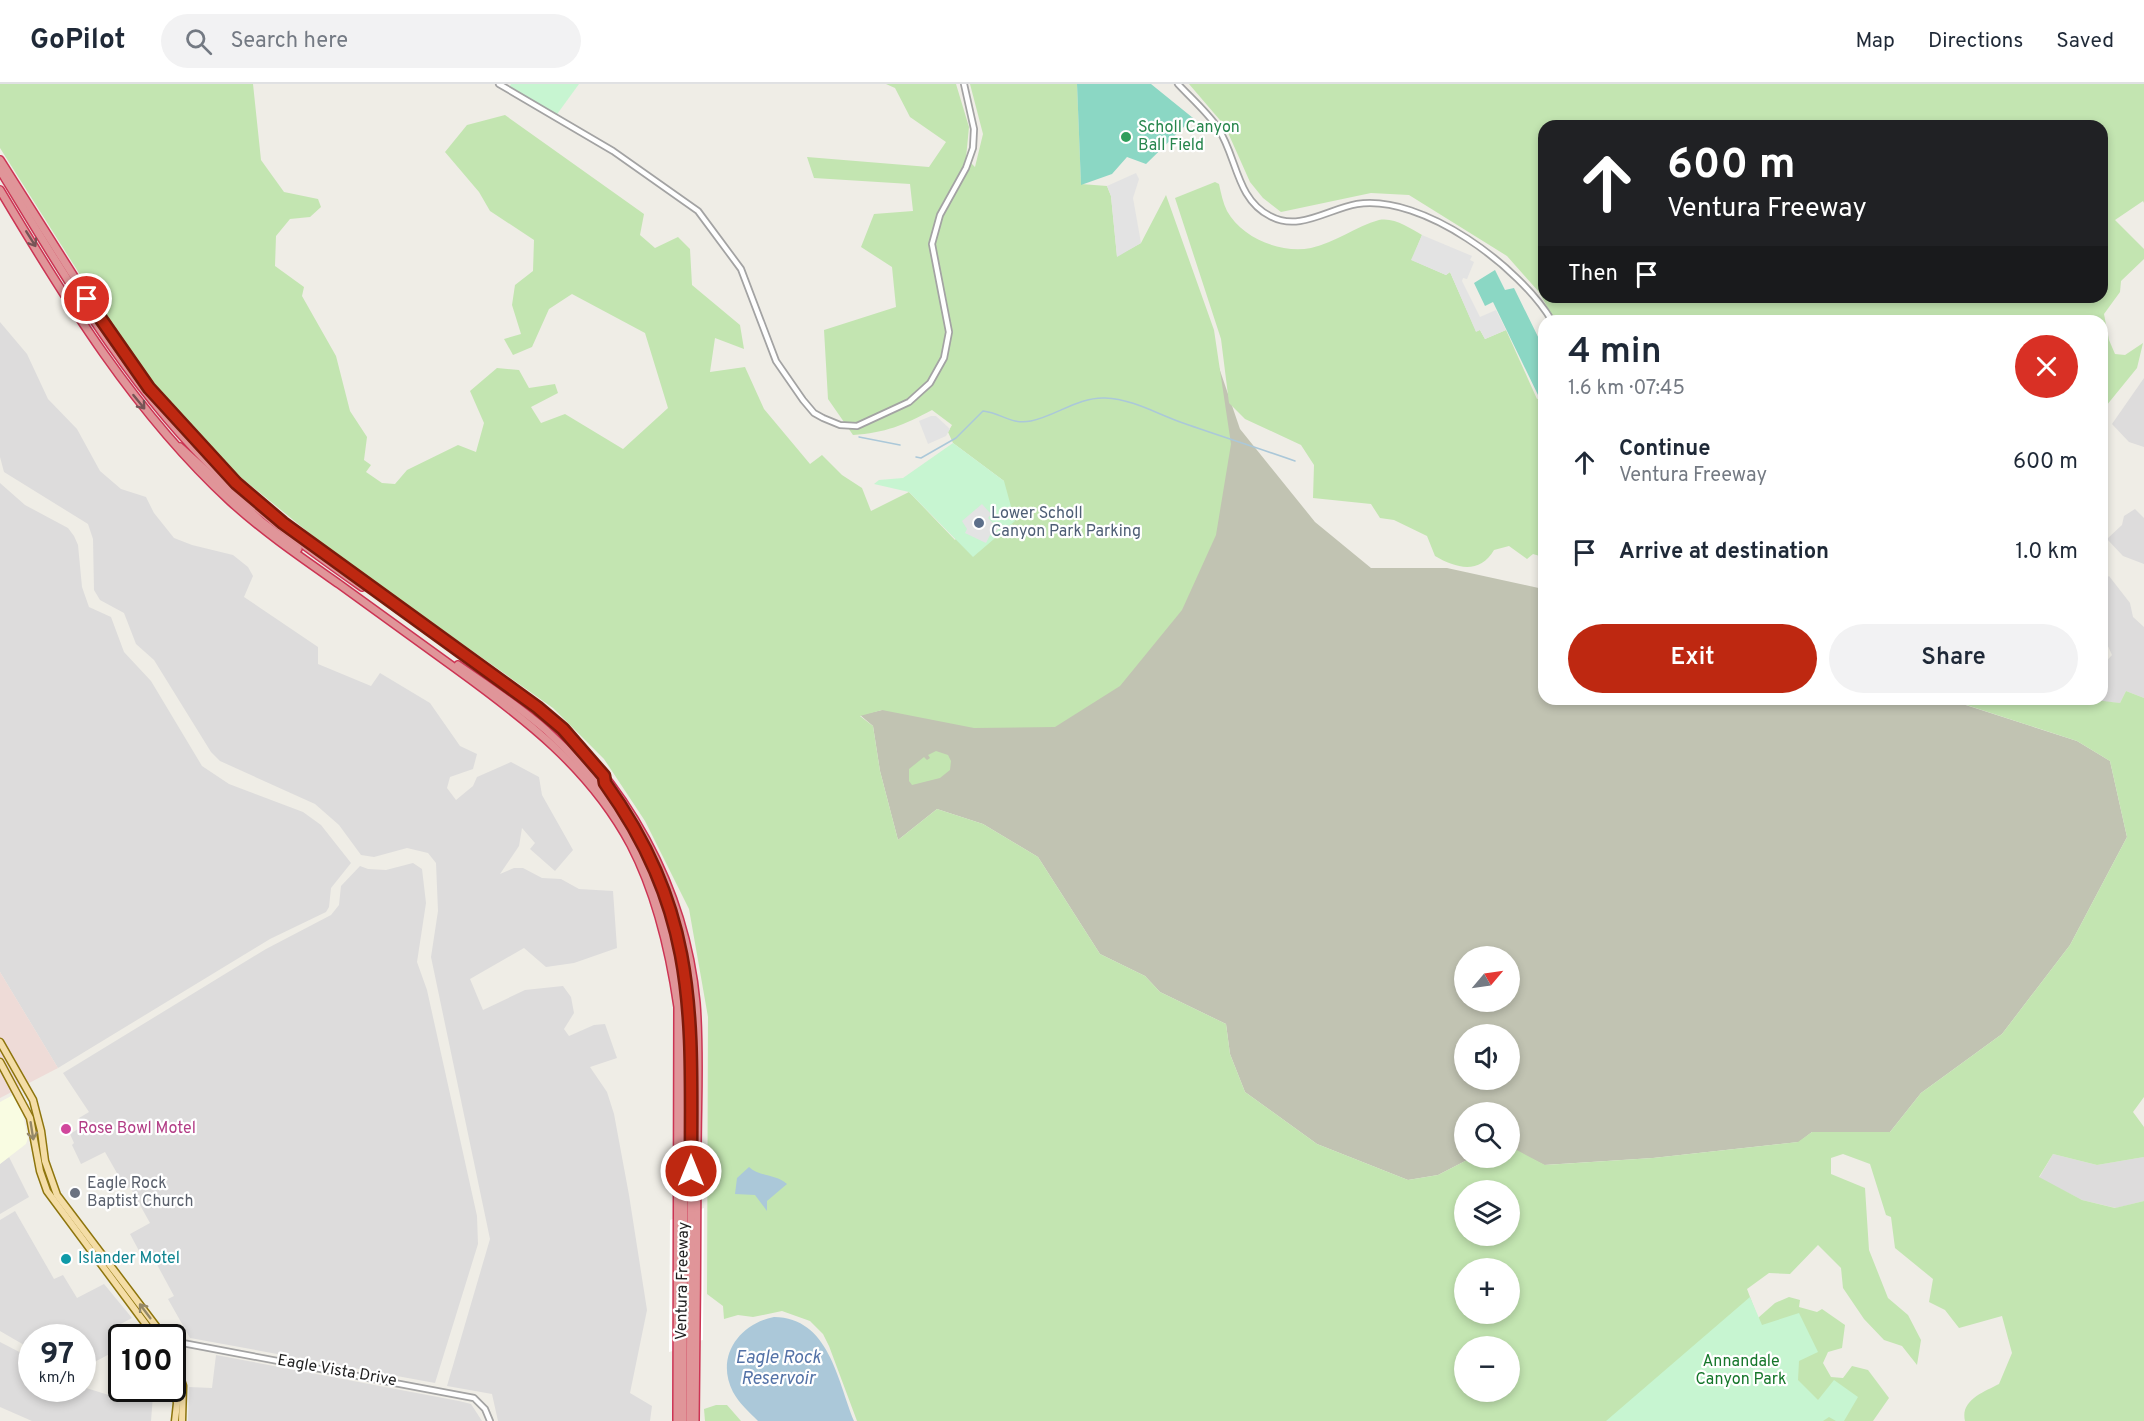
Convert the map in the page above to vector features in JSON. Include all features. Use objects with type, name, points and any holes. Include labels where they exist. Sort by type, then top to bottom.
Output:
[{"type":"highway","name":"Ventura Freeway","points":[[0,160],[125,357],[187,433],[236,483],[283,523],[563,729],[625,804],[658,863],[671,892],[687,951],[696,1004],[694,1213],[687,1260],[687,1302],[680,1352],[677,1421]]},
{"type":"highway","points":[[0,170],[105,338],[144,391],[180,433],[256,507],[397,612],[420,624]]},
{"type":"highway","name":"Ventura Freeway","points":[[0,189],[104,354],[136,399],[175,445],[224,496],[273,537],[526,720],[569,761],[612,814],[631,846],[653,896],[672,966],[678,1007],[681,1226],[687,1260],[687,1302],[693,1339],[695,1421]]},
{"type":"highway","points":[[690,1421],[693,1339]]},
{"type":"highway","points":[[680,1352],[683,1421]]},
{"type":"main road","points":[[0,1042],[27,1089],[38,1115],[45,1161],[57,1195],[154,1324]]},
{"type":"main road","points":[[0,1062],[30,1118],[40,1171],[47,1191],[146,1324]]},
{"type":"main road","points":[[18,1093],[27,1089]]},
{"type":"main road","points":[[175,1421],[177,1402]]},
{"type":"main road","points":[[182,1421],[183,1402]]},
{"type":"street","points":[[499,84],[528,103],[599,141],[698,211],[741,268],[777,361],[803,400],[814,413],[832,422],[857,426],[909,402],[930,383],[944,358],[949,332],[932,244],[940,215],[966,168],[973,148],[975,129],[964,84]]},
{"type":"street","points":[[1178,84],[1218,129],[1247,196],[1262,212],[1290,222],[1358,204],[1383,203],[1407,209],[1462,236],[1494,256],[1538,302]]},
{"type":"street","name":"Eagle Vista Drive","points":[[186,1344],[474,1398],[485,1409],[490,1421]]},
{"type":"shaded area","points":[[1136,173],[1139,179],[1133,198],[1141,243],[1117,257],[1111,196],[1107,186]]},
{"type":"shaded area","points":[[1422,235],[1472,256],[1470,260],[1474,262],[1467,279],[1463,278],[1462,281],[1480,317],[1496,310],[1506,330],[1485,339],[1480,330],[1476,332],[1450,272],[1446,275],[1411,260]]},
{"type":"shaded area","points":[[1174,236],[1240,429],[1315,522],[1371,568],[1447,568],[1538,588],[1538,705],[1966,705],[2077,741],[2110,761],[2127,837],[2070,945],[2002,1034],[1921,1093],[1890,1132],[1812,1132],[1799,1142],[1653,1158],[1544,1165],[1520,1153],[1520,1102],[1454,1102],[1454,1167],[1438,1175],[1408,1180],[1317,1144],[1245,1092],[1230,1054],[1226,1024],[1160,992],[1145,976],[1100,954],[1038,857],[983,824],[937,809],[898,840],[880,771],[873,726],[860,715],[882,710]]},
{"type":"shaded area","points":[[0,322],[27,354],[48,399],[77,429],[100,471],[121,489],[146,497],[154,513],[174,538],[233,555],[248,567],[253,576],[244,597],[318,647],[318,664],[371,686],[380,673],[430,703],[460,746],[477,754],[473,769],[450,777],[447,788],[456,800],[473,786],[477,777],[511,762],[539,777],[542,795],[573,850],[555,871],[530,849],[535,843],[522,828],[519,846],[500,874],[514,868],[523,868],[542,878],[561,879],[579,889],[613,891],[617,948],[574,963],[546,967],[524,948],[470,979],[483,1010],[525,990],[563,986],[571,997],[574,1013],[564,1029],[569,1036],[594,1025],[605,1024],[617,1058],[590,1067],[607,1092],[614,1114],[629,1195],[647,1310],[630,1393],[652,1406],[650,1421],[498,1421],[492,1394],[447,1386],[490,1239],[431,957],[438,911],[436,863],[428,853],[407,848],[374,857],[361,855],[339,825],[315,804],[220,761],[211,752],[154,660],[136,644],[124,613],[100,600],[94,590],[93,539],[88,524],[4,472],[0,457]]},
{"type":"shaded area","points":[[2144,378],[2144,447],[2129,442],[2112,424]]},
{"type":"shaded area","points":[[936,416],[950,429],[946,436],[928,444],[919,421]]},
{"type":"shaded area","points":[[0,483],[25,505],[68,528],[74,536],[78,545],[82,587],[89,607],[111,617],[124,652],[151,681],[202,766],[229,784],[303,812],[321,825],[351,863],[331,888],[329,907],[326,912],[270,939],[58,1068],[0,972]]},
{"type":"shaded area","name":"Lower Scholl Canyon Park Parking","points":[[982,504],[991,514],[988,518],[999,529],[990,535],[986,543],[965,533],[967,529],[962,521]]},
{"type":"shaded area","points":[[2135,509],[2144,518],[2144,564],[2123,556],[2108,540],[2122,525],[2124,516]]},
{"type":"shaded area","points":[[2108,577],[2130,603],[2133,617],[2144,627],[2144,698],[2126,691],[2120,703],[2108,702],[2108,659],[2112,655],[2108,646]]},
{"type":"shaded area","points":[[413,863],[422,869],[426,903],[417,962],[427,990],[477,1216],[478,1244],[435,1383],[190,1338],[186,1331],[186,1324],[182,1324],[168,1299],[174,1296],[154,1259],[145,1262],[130,1234],[150,1223],[130,1187],[126,1189],[105,1152],[81,1164],[72,1145],[74,1143],[70,1134],[83,1126],[79,1118],[89,1112],[63,1073],[266,949],[331,915],[339,905],[341,886],[360,866],[386,870]]},
{"type":"shaded area","points":[[0,972],[58,1068],[0,1098]]},
{"type":"shaded area","points":[[13,1095],[22,1111],[28,1138],[26,1144],[0,1164],[0,1102]]},
{"type":"shaded area","points":[[2053,1154],[2097,1165],[2144,1157],[2144,1201],[2116,1208],[2082,1200],[2039,1178]]},
{"type":"shaded area","points":[[9,1157],[29,1197],[0,1214],[0,1164]]},
{"type":"shaded area","points":[[15,1211],[54,1279],[63,1275],[77,1298],[104,1284],[132,1318],[121,1324],[108,1324],[108,1355],[96,1361],[96,1324],[18,1324],[18,1341],[0,1331],[0,1220]]},
{"type":"shaded area","points":[[0,1342],[18,1351],[18,1402],[96,1402],[96,1391],[108,1395],[108,1402],[152,1402],[151,1421],[32,1421],[0,1407]]},
{"type":"shaded area","points":[[216,1355],[459,1401],[471,1404],[482,1421],[188,1421],[189,1387],[212,1388]]},
{"type":"green space","points":[[0,84],[253,84],[261,160],[284,192],[318,199],[321,207],[310,217],[290,219],[276,236],[275,266],[304,287],[302,296],[336,356],[350,411],[367,437],[364,460],[371,465],[366,472],[382,483],[395,484],[407,470],[458,445],[476,452],[484,423],[470,391],[497,368],[519,370],[529,388],[555,384],[558,393],[531,407],[541,423],[565,414],[623,449],[668,408],[645,333],[572,294],[549,309],[532,347],[513,355],[504,339],[521,334],[512,305],[515,285],[533,271],[534,240],[490,211],[479,192],[445,152],[467,125],[505,115],[644,214],[640,235],[655,248],[678,237],[690,249],[692,285],[740,325],[744,349],[715,338],[710,372],[745,367],[764,409],[810,464],[822,455],[842,475],[862,488],[871,511],[909,492],[955,540],[1004,481],[953,443],[948,432],[952,425],[932,410],[894,427],[853,435],[828,399],[824,330],[896,307],[892,267],[861,247],[874,214],[913,211],[910,184],[814,178],[807,157],[929,167],[946,142],[910,117],[895,88],[886,84],[956,84],[969,127],[966,158],[975,167],[983,134],[970,84],[1077,84],[1081,184],[1107,186],[1111,196],[1117,256],[1141,243],[1166,195],[1214,330],[1231,444],[1216,535],[1182,610],[1120,686],[1055,727],[974,728],[882,710],[860,716],[873,726],[880,771],[898,840],[937,809],[983,824],[1038,857],[1100,954],[1145,976],[1160,992],[1226,1024],[1230,1054],[1245,1092],[1317,1144],[1408,1180],[1438,1175],[1454,1167],[1520,1168],[1520,1152],[1545,1165],[1653,1158],[1798,1142],[1812,1132],[1890,1132],[1921,1093],[2002,1034],[2070,945],[2127,837],[2110,761],[2077,741],[1966,705],[2108,705],[2108,702],[2120,703],[2126,691],[2144,698],[2144,1097],[2133,1112],[2144,1127],[2144,1157],[2097,1165],[2053,1154],[2039,1177],[2082,1200],[2115,1208],[2144,1201],[2144,1421],[1965,1421],[1966,1407],[1974,1398],[1999,1384],[2012,1353],[2002,1316],[1959,1328],[1945,1310],[1929,1302],[1933,1279],[1895,1248],[1891,1217],[1886,1215],[1870,1164],[1843,1154],[1831,1158],[1831,1174],[1865,1188],[1869,1250],[1888,1298],[1908,1315],[1921,1340],[1917,1365],[1902,1346],[1884,1340],[1864,1319],[1843,1288],[1841,1268],[1818,1245],[1790,1274],[1769,1273],[1747,1289],[1758,1318],[1775,1303],[1789,1297],[1800,1300],[1799,1307],[1817,1312],[1822,1309],[1845,1325],[1842,1348],[1828,1352],[1823,1363],[1831,1377],[1843,1378],[1852,1366],[1868,1370],[1889,1398],[1873,1421],[857,1421],[829,1346],[823,1334],[810,1321],[782,1311],[753,1317],[738,1315],[724,1319],[723,1306],[707,1294],[708,1017],[689,909],[645,821],[604,759],[553,708],[335,554],[238,475],[164,397],[120,338],[0,148]]},
{"type":"green space","points":[[511,84],[579,84],[555,117],[507,90]]},
{"type":"green space","name":"Scholl Canyon Ball Field","points":[[1077,84],[1151,84],[1193,118],[1146,164],[1127,157],[1112,174],[1081,185]]},
{"type":"green space","points":[[1189,84],[2144,84],[2144,203],[2143,201],[2115,220],[2144,249],[2144,259],[2121,281],[2120,292],[2104,315],[1552,315],[1545,303],[2108,303],[2108,120],[1538,120],[1538,291],[1507,256],[1409,195],[1371,193],[1281,212],[1263,198],[1250,182],[1225,126]]},
{"type":"green space","points":[[1215,182],[1219,184],[1227,211],[1242,229],[1263,242],[1287,249],[1311,248],[1362,226],[1385,219],[1407,226],[1422,235],[1412,260],[1446,275],[1450,272],[1476,331],[1480,330],[1485,339],[1506,330],[1538,399],[1538,556],[1533,554],[1527,559],[1509,546],[1494,550],[1488,558],[1475,566],[1452,564],[1435,556],[1427,536],[1394,520],[1380,518],[1371,504],[1313,498],[1314,465],[1301,445],[1245,419],[1229,403],[1221,339],[1175,198]]},
{"type":"green space","points":[[1495,270],[1505,290],[1514,288],[1538,337],[1538,395],[1493,302],[1485,306],[1474,283]]},
{"type":"green space","points":[[2108,335],[2115,354],[2125,355],[2143,343],[2137,368],[2108,404]]},
{"type":"green space","points":[[953,443],[1004,481],[1015,521],[973,557],[909,492],[874,484],[879,480],[903,478]]},
{"type":"green space","points":[[936,751],[948,755],[951,761],[950,770],[940,778],[912,785],[909,781],[909,769],[924,757],[927,760],[930,758],[928,755]]},
{"type":"green space","name":"Annandale Canyon Park","points":[[1750,1297],[1762,1325],[1799,1313],[1818,1352],[1799,1361],[1798,1380],[1818,1400],[1834,1380],[1858,1397],[1844,1421],[1836,1421],[1829,1417],[1823,1421],[1606,1421]]},
{"type":"green space","points":[[716,1405],[727,1405],[741,1421],[705,1421],[704,1409]]},
{"type":"water","points":[[749,1167],[787,1184],[767,1201],[767,1211],[755,1195],[735,1194],[737,1178]]},
{"type":"water","name":"Eagle Rock Reservoir","points":[[774,1317],[793,1320],[807,1328],[819,1339],[836,1370],[854,1421],[758,1421],[738,1400],[728,1379],[729,1355],[734,1344],[750,1327]]},
{"type":"pier","points":[[704,1208],[703,1340],[689,1343],[689,1213]]},
{"type":"pier","points":[[685,1215],[684,1348],[669,1352],[670,1220]]},
{"type":"waterway","points":[[916,457],[921,458],[956,438],[983,411],[1024,422],[1040,419],[1086,400],[1105,398],[1135,404],[1295,461]]},
{"type":"waterway","points":[[859,437],[900,445]]},
{"type":"place","name":"Scholl Canyon Ball Field","points":[[1126,137]]},
{"type":"place","name":"Lower Scholl Canyon Park Parking","points":[[979,523]]},
{"type":"place","name":"Rose Bowl Motel","points":[[66,1129]]},
{"type":"place","name":"Eagle Rock Baptist Church","points":[[75,1193]]},
{"type":"place","name":"Islander Motel","points":[[66,1259]]},
{"type":"route","points":[[87,299],[125,357],[165,408],[236,483],[283,523],[537,707],[563,729],[604,776],[605,783],[643,842],[661,881],[684,960],[692,1031],[691,1171]]}]
